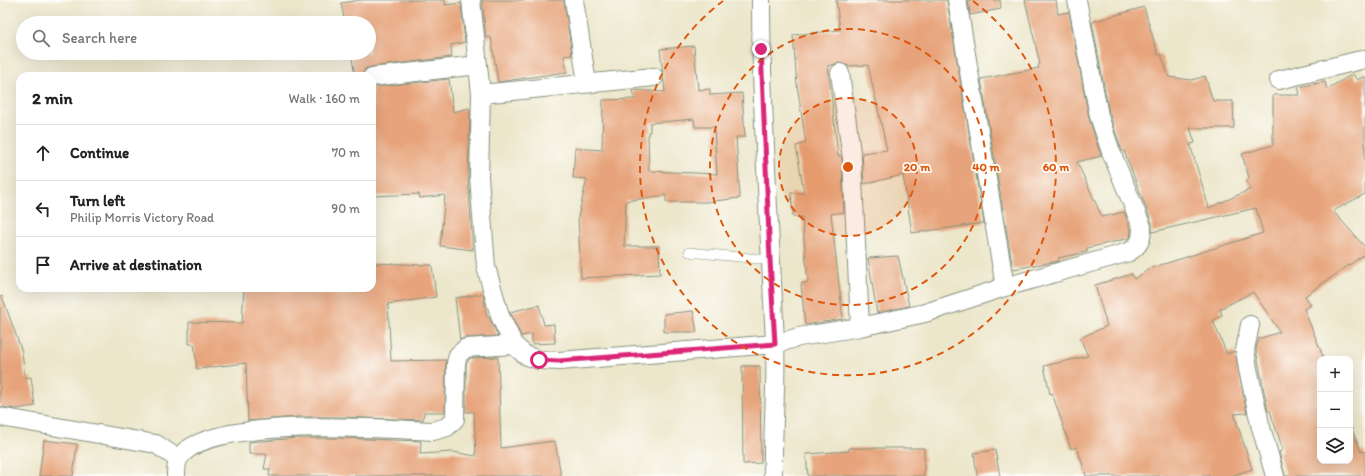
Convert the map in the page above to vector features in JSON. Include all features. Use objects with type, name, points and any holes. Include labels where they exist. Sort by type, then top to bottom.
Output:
[{"type":"street","points":[[471,0],[481,94],[479,176],[486,267],[500,316],[514,345],[525,355],[539,360],[559,361],[775,344],[822,332],[860,327],[925,313],[1005,287],[1130,252],[1138,247],[1142,237],[1142,227],[1111,152],[1099,116],[1077,0]]},
{"type":"street","points":[[574,0],[587,83]]},
{"type":"street","points":[[761,0],[761,49],[775,344],[773,476]]},
{"type":"street","points":[[957,0],[1005,287]]},
{"type":"street","points":[[1279,80],[1365,60]]},
{"type":"street","points":[[376,77],[478,65]]},
{"type":"street","points":[[840,73],[852,159],[860,327]]},
{"type":"street","points":[[481,94],[654,77]]},
{"type":"street","points":[[1250,325],[1245,350],[1248,369],[1260,424],[1275,476]]},
{"type":"street","points":[[0,417],[156,444],[177,468],[183,453],[199,444],[231,433],[304,426],[433,431],[447,427],[455,419],[456,363],[458,355],[466,348],[514,345]]},
{"type":"lane","points":[[689,252],[770,260]]},
{"type":"building","points":[[361,0],[445,0],[445,5],[461,3],[465,42],[451,45],[452,57],[371,67],[365,69],[364,72],[354,72],[352,60],[376,60],[376,16],[344,16],[341,3]]},
{"type":"building","points":[[482,0],[564,0],[572,55],[564,56],[567,72],[498,82],[491,37],[486,38]]},
{"type":"building","points":[[836,0],[947,0],[984,223],[912,233],[903,175],[864,184],[862,153],[887,150],[868,65],[847,66],[839,63],[828,66],[838,156],[841,156],[842,160],[844,212],[831,214],[843,319],[805,325],[801,284],[808,282],[802,217],[793,217],[791,193],[804,193],[796,146],[806,143],[797,85],[793,35],[840,30]]},
{"type":"building","points":[[968,0],[1000,0],[1001,9],[970,15]]},
{"type":"building","points":[[1025,0],[1056,0],[1058,14],[1069,12],[1089,118],[1101,156],[1077,162],[1102,217],[1124,212],[1131,231],[1130,238],[1087,248],[1087,252],[1058,258],[1059,261],[1013,269],[981,79],[1039,68],[1038,65],[1040,64]]},
{"type":"building","points":[[1144,7],[1158,55],[1161,54],[1169,77],[1192,80],[1205,76],[1213,101],[1233,101],[1234,128],[1190,128],[1195,143],[1190,144],[1209,208],[1251,189],[1246,180],[1249,178],[1242,154],[1273,145],[1273,95],[1300,95],[1298,87],[1325,82],[1327,89],[1353,74],[1357,80],[1365,76],[1365,194],[1333,211],[1365,247],[1365,254],[1305,296],[1311,305],[1304,309],[1323,356],[1317,356],[1317,464],[1353,464],[1353,432],[1361,452],[1365,451],[1365,476],[1285,476],[1279,452],[1283,450],[1270,411],[1268,411],[1256,350],[1257,343],[1259,342],[1258,339],[1280,332],[1253,292],[1220,309],[1222,315],[1213,321],[1227,354],[1235,351],[1247,413],[1234,414],[1252,469],[1231,476],[1086,476],[1077,447],[1071,449],[1052,393],[1050,394],[1044,366],[1088,356],[1080,338],[1107,326],[1095,285],[1132,274],[1134,279],[1151,268],[1263,233],[1256,208],[1152,232],[1152,223],[1124,151],[1122,151],[1109,113],[1092,22]]},
{"type":"building","points":[[694,46],[698,90],[710,89],[710,95],[742,93],[745,137],[736,137],[740,198],[707,202],[666,202],[666,195],[626,201],[624,246],[659,246],[660,274],[581,278],[578,217],[587,179],[573,178],[575,148],[602,150],[603,100],[635,99],[633,90],[665,92],[660,49]],"holes":[[[694,119],[695,127],[714,127],[717,174],[649,171],[648,132],[650,132],[650,123]]]},
{"type":"building","points":[[449,79],[453,112],[469,108],[468,177],[473,250],[440,246],[445,195],[420,198],[419,194],[376,196],[376,87]]},
{"type":"building","points":[[898,256],[909,306],[877,313],[868,258]]},
{"type":"building","points":[[376,263],[432,265],[436,297],[388,304],[391,361],[446,360],[445,412],[424,412],[423,420],[297,417],[248,421],[246,363],[197,369],[194,344],[189,344],[189,322],[242,323],[244,292],[376,292]]},
{"type":"building","points":[[483,294],[487,317],[489,317],[498,336],[465,338],[460,340],[455,298]]},
{"type":"building","points":[[2,296],[22,352],[25,378],[31,377],[35,406],[16,409],[0,407],[0,297]]},
{"type":"building","points":[[539,305],[544,325],[554,324],[555,343],[532,344],[532,334],[521,336],[510,312]]},
{"type":"building","points":[[693,311],[697,332],[664,332],[664,314]]},
{"type":"building","points":[[498,357],[501,448],[555,441],[561,476],[269,476],[270,469],[264,469],[267,454],[249,454],[249,442],[298,438],[338,438],[421,441],[420,454],[453,452],[476,456],[474,412],[466,412],[466,364],[470,358]]},
{"type":"building","points":[[742,366],[760,366],[761,463],[743,464]]},
{"type":"building","points":[[44,440],[77,444],[73,476],[39,476]]},
{"type":"building","points":[[849,448],[924,448],[924,476],[808,476],[806,454],[849,451]]},
{"type":"building","points":[[995,450],[1000,476],[977,476],[974,453]]},
{"type":"route","points":[[539,360],[559,361],[775,344],[761,49]]}]
